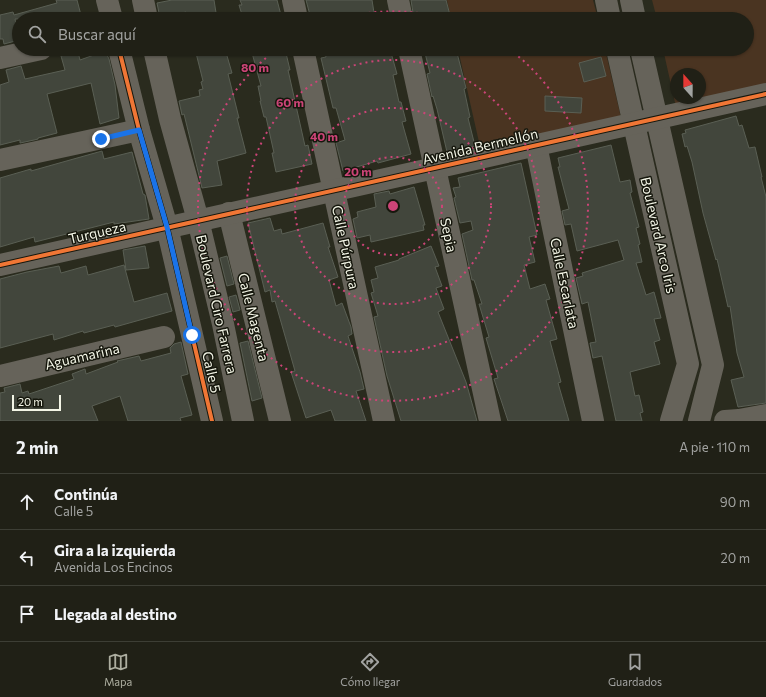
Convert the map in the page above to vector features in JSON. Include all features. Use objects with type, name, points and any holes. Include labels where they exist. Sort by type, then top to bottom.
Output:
[{"type":"street","points":[[107,0],[110,12]]},
{"type":"street","points":[[143,0],[146,12]]},
{"type":"street","points":[[293,0],[296,12]]},
{"type":"street","points":[[398,0],[401,12]]},
{"type":"street","points":[[606,0],[609,12]]},
{"type":"street","points":[[631,0],[634,12]]},
{"type":"street","points":[[0,58],[12,55]]},
{"type":"street","name":"Calle 5","points":[[121,56],[139,130],[167,227],[212,421]]},
{"type":"street","name":"Boulevard Ciro Farrera","points":[[156,56],[170,119],[198,220],[223,324],[243,421]]},
{"type":"street","name":"Calle Púrpura","points":[[305,56],[384,421]]},
{"type":"street","name":"Sepia","points":[[410,56],[490,421]]},
{"type":"street","name":"Boulevard Arco Iris","points":[[619,56],[688,364],[671,421]]},
{"type":"street","name":"Boulevard Arco Iris","points":[[644,56],[713,366],[699,421]]},
{"type":"street","name":"Avenida Bermellón","points":[[198,220],[766,95]]},
{"type":"street","points":[[0,160],[139,130]]},
{"type":"street","name":"Calle Escarlata","points":[[536,145],[594,421]]},
{"type":"street","name":"Calle Magenta","points":[[230,213],[280,421]]},
{"type":"street","name":"Turqueza","points":[[0,264],[198,220]]},
{"type":"street","name":"Aguamarina","points":[[0,376],[164,337]]},
{"type":"street","points":[[724,421],[739,421],[766,415]]},
{"type":"shaded area","points":[[447,0],[593,0],[596,12],[450,12]]},
{"type":"shaded area","points":[[652,0],[766,0],[766,87],[706,100],[706,68],[670,68],[670,80],[665,56],[754,56],[754,12],[655,12]]},
{"type":"shaded area","points":[[460,56],[607,56],[622,122],[481,151]]},
{"type":"shaded area","points":[[675,104],[690,104],[676,107]]},
{"type":"building","points":[[56,0],[77,0],[80,12],[25,12],[57,3]]},
{"type":"building","points":[[172,0],[214,0],[216,12],[159,12],[157,3]]},
{"type":"building","points":[[240,0],[277,0],[280,12],[241,12],[239,5],[242,5]]},
{"type":"building","points":[[306,0],[372,0],[374,12],[309,12]]},
{"type":"building","points":[[411,0],[446,0],[449,12],[413,12]]},
{"type":"building","points":[[12,12],[12,42],[4,44],[3,39],[0,39],[0,15]]},
{"type":"building","points":[[61,56],[79,56],[80,60],[91,56],[108,56],[115,85],[119,118],[100,124],[91,83],[47,94],[57,133],[20,143],[20,140],[0,145],[0,85],[9,82],[6,70],[21,66],[25,79],[65,70]]},
{"type":"building","points":[[197,56],[227,56],[232,73],[228,74],[246,153],[217,161],[222,185],[202,188],[184,114],[182,115],[179,101],[200,96],[199,90],[203,89],[201,82],[203,81]]},
{"type":"building","points":[[253,56],[287,56],[290,70],[288,70],[305,146],[308,145],[312,164],[276,172],[272,153],[274,153],[266,117],[264,117],[260,101],[258,86],[261,86]]},
{"type":"building","points":[[392,56],[397,74],[393,75],[399,102],[401,102],[406,121],[402,122],[411,154],[378,163],[377,161],[343,171],[336,143],[345,140],[336,108],[333,108],[321,58]]},
{"type":"building","points":[[426,56],[458,56],[466,88],[464,89],[470,117],[468,118],[475,146],[447,152],[427,74],[430,73]]},
{"type":"building","points":[[601,57],[606,76],[584,82],[579,63]]},
{"type":"building","points":[[545,96],[582,98],[581,113],[545,111]]},
{"type":"building","points":[[736,116],[739,126],[742,125],[749,148],[755,147],[766,197],[766,403],[738,407],[731,380],[744,377],[737,353],[730,306],[728,307],[717,259],[716,260],[703,213],[692,162],[687,146],[685,147],[682,134],[686,133],[685,130]]},
{"type":"building","points":[[611,145],[620,182],[630,180],[632,192],[630,193],[639,227],[636,228],[642,262],[636,263],[646,295],[654,292],[661,318],[654,319],[660,340],[654,342],[660,364],[630,372],[635,396],[639,395],[643,412],[640,413],[642,421],[616,421],[602,356],[593,358],[590,343],[596,342],[588,302],[582,304],[576,278],[583,276],[582,273],[624,260],[618,240],[577,251],[571,224],[565,225],[562,211],[569,209],[558,167],[560,167],[558,158]]},
{"type":"building","points":[[102,151],[104,159],[132,152],[143,194],[145,195],[149,219],[114,224],[114,222],[35,242],[34,237],[0,247],[0,178]]},
{"type":"building","points":[[521,163],[537,235],[529,237],[535,262],[524,265],[530,289],[545,284],[550,299],[546,300],[557,339],[550,341],[561,382],[558,383],[569,421],[508,421],[494,379],[498,378],[486,338],[489,337],[479,304],[482,304],[474,280],[472,280],[462,234],[473,230],[471,221],[460,223],[454,198],[456,197],[453,188],[460,187],[458,178]]},
{"type":"building","points":[[414,187],[425,225],[423,225],[424,230],[371,242],[370,235],[357,238],[353,219],[358,217],[357,212],[376,207],[374,194],[389,191],[390,194]]},
{"type":"building","points":[[270,218],[274,231],[281,229],[282,234],[323,223],[330,247],[328,247],[338,277],[329,280],[336,306],[342,303],[351,327],[352,334],[348,336],[364,389],[356,391],[366,421],[335,421],[331,410],[306,418],[291,372],[295,371],[275,301],[272,302],[270,290],[265,292],[248,223]]},
{"type":"building","points":[[145,246],[149,268],[126,270],[123,250]]},
{"type":"building","points":[[431,246],[439,266],[435,267],[442,286],[436,288],[444,309],[438,312],[466,382],[477,421],[401,421],[387,376],[374,317],[378,316],[371,293],[374,292],[371,280],[378,278],[375,267],[399,260]]},
{"type":"building","points":[[227,256],[234,284],[227,286],[220,258]]},
{"type":"building","points":[[124,265],[134,302],[167,293],[172,311],[115,327],[114,325],[84,333],[83,331],[54,340],[53,334],[0,348],[0,279],[59,266],[61,273],[86,266],[88,275]]},
{"type":"building","points":[[236,295],[240,310],[233,312],[229,297]]},
{"type":"building","points":[[248,341],[262,398],[252,401],[240,343]]},
{"type":"building","points":[[181,342],[188,374],[181,376],[192,415],[180,418],[181,421],[128,421],[120,396],[92,406],[98,421],[0,421],[0,393],[5,392],[4,388],[20,384],[22,393],[28,391],[29,394],[74,379],[72,374],[85,369],[86,374],[118,362],[117,361],[139,356],[141,361],[171,353],[170,348],[174,344]]},
{"type":"cycle path","points":[[121,56],[139,130],[167,227],[212,421]]},
{"type":"cycle path","points":[[0,265],[766,94]]},
{"type":"route","points":[[101,139],[139,130],[167,227],[192,335]]}]
